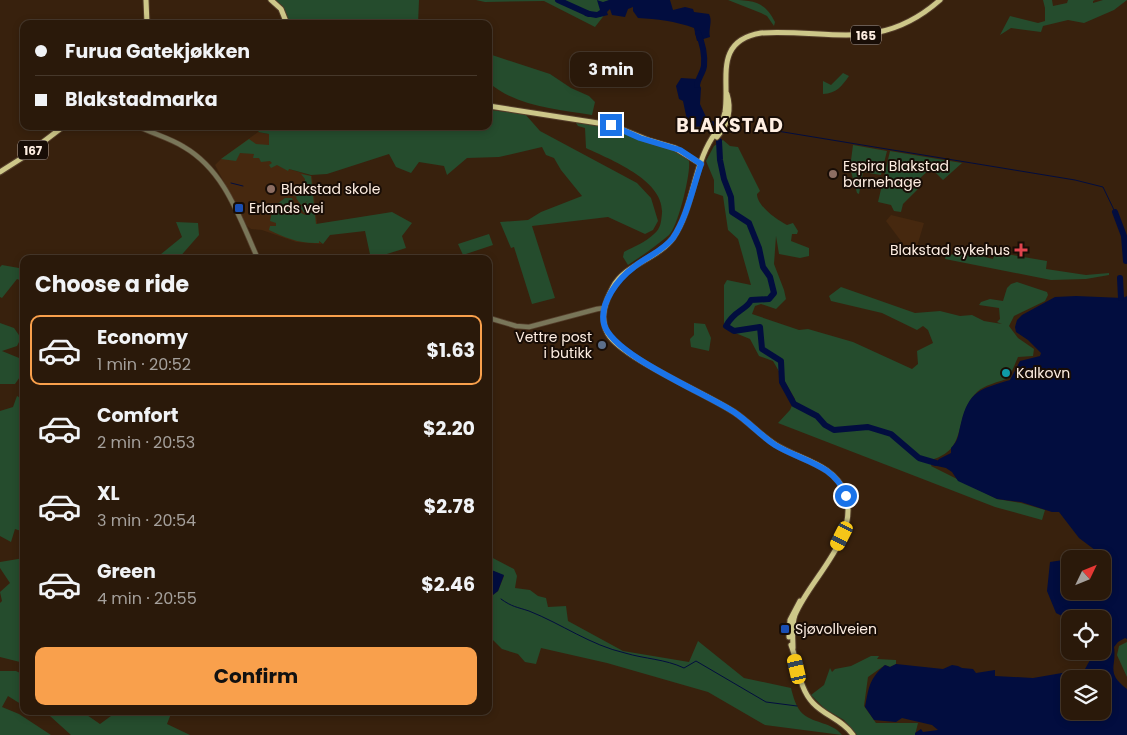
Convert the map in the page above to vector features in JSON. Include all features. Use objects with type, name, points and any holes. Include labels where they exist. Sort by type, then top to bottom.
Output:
[{"type":"main road","points":[[146,0],[147,20]]},
{"type":"main road","points":[[271,0],[281,9],[285,20]]},
{"type":"main road","name":"165","points":[[604,310],[616,282],[665,246],[673,237],[701,164],[722,121],[726,92],[725,70],[728,57],[736,45],[748,36],[764,32],[847,36],[875,34],[910,22],[940,0]]},
{"type":"main road","points":[[492,106],[611,125],[640,138],[680,150],[701,164]]},
{"type":"main road","name":"167","points":[[0,172],[58,130]]},
{"type":"main road","points":[[604,310],[604,322],[607,332],[623,349],[732,411],[775,445],[826,470],[839,482],[848,502],[848,520],[835,550],[814,584],[795,608],[791,616],[788,632],[801,681],[807,695],[819,708],[846,726],[853,735]]},
{"type":"street","points":[[147,130],[182,146],[198,157],[214,172],[227,192],[256,255]]},
{"type":"street","points":[[492,319],[516,326],[529,327],[596,310],[604,310]]},
{"type":"shaded area","points":[[597,0],[603,2],[609,0],[670,0],[673,10],[685,7],[693,9],[694,12],[709,14],[711,19],[710,37],[697,41],[694,28],[666,21],[638,18],[633,11],[633,7],[628,9],[625,17],[612,15],[610,9],[607,12],[608,15],[596,18],[585,16],[582,10],[597,12],[600,10]]},
{"type":"shaded area","points":[[681,78],[697,79],[701,88],[700,104],[707,119],[715,122],[714,126],[692,127],[687,120],[683,101],[679,99],[676,86]]},
{"type":"shaded area","name":"Blakstad skole","points":[[258,132],[269,134],[269,146],[274,156],[289,169],[312,176],[319,241],[322,244],[296,242],[262,230],[251,229],[247,226],[215,165]]},
{"type":"shaded area","points":[[891,215],[924,223],[915,253],[907,249],[886,221]]},
{"type":"shaded area","points":[[1127,296],[1127,639],[1125,638],[1118,642],[1114,647],[1113,669],[1116,678],[1127,689],[1127,735],[915,735],[921,729],[923,732],[938,730],[932,725],[902,718],[896,722],[874,720],[865,707],[873,679],[885,665],[890,667],[896,664],[943,669],[952,665],[973,669],[976,673],[995,670],[995,676],[1033,678],[1061,673],[1061,720],[1111,720],[1111,670],[1079,670],[1085,669],[1090,660],[1111,660],[1111,610],[1061,610],[1061,616],[1056,613],[1047,591],[1050,562],[1061,560],[1061,600],[1111,600],[1111,550],[1095,550],[1079,538],[1059,512],[1052,512],[1021,502],[997,499],[958,481],[952,472],[937,466],[936,463],[939,459],[951,453],[951,448],[957,439],[964,412],[972,397],[984,389],[1010,380],[1020,361],[1040,356],[1041,353],[1028,340],[1016,332],[1017,320],[1022,315],[1055,297],[1123,298]]},
{"type":"shaded area","points":[[492,570],[504,575],[498,591],[492,596]]},
{"type":"green space","points":[[269,0],[419,0],[418,20],[287,20],[280,9]]},
{"type":"green space","points":[[476,0],[616,0],[595,27],[544,1],[485,2]]},
{"type":"green space","points":[[728,0],[744,0],[761,5],[771,15],[775,22],[774,26],[767,16]]},
{"type":"green space","points":[[1043,0],[1052,0],[1053,6],[1067,3],[1068,0],[1095,0],[1093,3],[1103,0],[1127,0],[1114,10],[1084,23],[1068,20],[1043,26],[1041,32],[1011,28],[1000,35],[1010,16],[1038,23],[1045,21]]},
{"type":"green space","points":[[492,55],[550,74],[571,88],[589,96],[595,102],[592,115],[538,106],[500,91],[492,85]]},
{"type":"green space","points":[[843,73],[849,76],[841,86],[835,91],[823,94],[823,81],[831,85]]},
{"type":"green space","points":[[492,110],[525,114],[540,131],[637,183],[651,198],[658,221],[653,230],[645,234],[608,217],[532,226],[555,298],[532,304],[514,247],[511,248],[500,222],[528,220],[541,212],[582,196],[554,158],[546,155],[542,147],[499,157],[467,158],[447,175],[444,166],[419,162],[411,173],[396,167],[389,154],[327,174],[311,175],[289,169],[288,171],[277,165],[271,168],[269,165],[272,163],[270,161],[261,162],[259,158],[253,158],[254,154],[240,153],[236,161],[221,159],[249,139],[256,144],[269,145],[269,134],[258,132],[260,130],[492,130]]},
{"type":"green space","points":[[576,123],[607,126],[679,152],[689,161],[683,200],[673,230],[659,243],[628,265],[623,257],[624,252],[647,239],[659,227],[662,213],[660,201],[645,181],[634,173],[622,165],[586,148],[585,128],[578,126]]},
{"type":"green space","points":[[723,140],[730,146],[738,147],[760,191],[757,194],[760,203],[773,216],[787,225],[793,223],[798,231],[797,234],[792,234],[791,241],[809,248],[809,256],[800,258],[779,254],[776,236],[774,264],[786,299],[776,309],[761,304],[755,306],[752,314],[799,330],[808,329],[853,342],[912,369],[918,364],[917,351],[933,343],[928,330],[923,326],[917,330],[882,313],[831,301],[829,296],[841,287],[915,313],[940,311],[960,316],[972,315],[984,321],[1002,324],[997,322],[1000,319],[999,308],[979,305],[981,302],[990,299],[1003,301],[1007,288],[1017,282],[1047,292],[1048,295],[1045,301],[1014,316],[1009,326],[1018,338],[1034,349],[1033,356],[1018,357],[1009,378],[977,392],[965,411],[957,439],[945,454],[934,459],[931,466],[997,499],[1045,510],[1042,520],[995,507],[778,423],[790,410],[795,399],[773,361],[759,356],[750,339],[728,330],[724,325],[724,285],[727,280],[751,285],[738,239],[728,230],[723,196],[714,193],[714,180],[706,161],[714,146]]},
{"type":"green space","points":[[853,145],[887,151],[881,175],[863,172],[859,194],[857,193],[850,168]]},
{"type":"green space","points":[[890,151],[962,163],[943,180],[931,168],[918,180],[922,185],[903,204],[901,212],[894,211],[891,205],[878,202]]},
{"type":"green space","points":[[301,174],[311,176],[316,224],[392,212],[412,223],[402,236],[406,248],[384,255],[370,255],[365,231],[330,235],[323,244],[319,241],[319,243],[306,243],[293,240],[269,230],[270,226],[276,226],[276,223],[270,221],[273,207],[285,198],[292,198],[297,211],[305,215],[312,207],[304,213],[300,207],[309,200],[301,205],[297,197],[293,195],[304,186],[305,179]]},
{"type":"green space","points":[[176,222],[198,223],[199,235],[182,255],[160,255],[182,237]]},
{"type":"green space","points":[[489,234],[493,245],[463,255],[458,244]]},
{"type":"green space","points":[[995,252],[1047,261],[1046,269],[1086,275],[1109,273],[1109,275],[1086,279],[1051,280],[945,259],[946,255],[969,253],[993,259]]},
{"type":"green space","points":[[2,265],[19,268],[20,280],[17,279],[2,298],[0,297],[0,267]]},
{"type":"green space","points":[[0,323],[14,328],[20,337],[17,346],[2,351],[20,358],[20,377],[15,384],[0,384]]},
{"type":"green space","points":[[694,323],[705,324],[711,338],[709,351],[691,347],[690,339],[694,335]]},
{"type":"green space","points":[[17,396],[20,398],[20,531],[15,529],[11,542],[0,536],[0,411],[13,407]]},
{"type":"green space","points":[[492,558],[514,569],[517,576],[515,588],[530,590],[538,596],[546,598],[548,607],[566,606],[568,621],[623,651],[689,662],[698,641],[744,678],[791,688],[797,705],[803,714],[828,725],[842,735],[765,725],[708,692],[607,663],[541,648],[536,664],[525,662],[518,654],[502,649],[492,639],[492,596],[498,591],[504,576],[492,570]]},
{"type":"green space","points":[[20,559],[20,662],[0,657],[0,603],[2,601],[0,592],[10,583],[0,568],[0,562]]},
{"type":"green space","points":[[1127,642],[1127,677],[1117,655],[1119,646]]},
{"type":"green space","points":[[871,656],[879,656],[877,659],[896,660],[896,664],[890,667],[885,665],[868,677],[864,706],[876,723],[918,723],[915,735],[857,735],[844,720],[825,709],[811,695],[824,685],[830,668],[832,672],[835,669],[851,666]]},
{"type":"green space","points":[[0,671],[16,671],[20,673],[20,704],[8,696],[2,707],[19,714],[51,735],[0,735]]},
{"type":"green space","points":[[87,715],[100,724],[110,715],[170,715],[167,724],[190,735],[71,735],[50,716]]},
{"type":"waterway","points":[[558,0],[589,14]]},
{"type":"waterway","points":[[697,85],[704,62],[703,49],[698,33]]},
{"type":"waterway","points":[[759,128],[1075,180],[1103,187],[1115,212]]},
{"type":"waterway","points":[[719,141],[720,160],[724,179],[731,197],[732,212],[749,223],[759,248],[763,267],[770,277],[774,293],[769,299],[751,300],[726,326],[734,331],[760,327],[762,349],[781,361],[782,382],[794,404],[817,416],[825,425],[834,430],[868,427],[891,434],[919,458],[936,463]]},
{"type":"waterway","points":[[231,183],[243,186]]},
{"type":"waterway","points":[[1115,212],[1124,236],[1126,261]]},
{"type":"waterway","points":[[1120,278],[1121,298]]},
{"type":"waterway","points":[[501,599],[600,645],[684,668],[696,661],[766,702],[797,706]]},
{"type":"place","name":"Espira Blakstad barnehage","points":[[833,174]]},
{"type":"place","name":"Blakstad skole","points":[[271,189]]},
{"type":"place","name":"Erlands vei","points":[[239,208]]},
{"type":"place","name":"Blakstad sykehus","points":[[1021,250]]},
{"type":"place","name":"Vettre post i butikk","points":[[602,345]]},
{"type":"place","name":"Kalkovn","points":[[1006,373]]},
{"type":"place","name":"Sjøvollveien","points":[[785,629]]},
{"type":"district","name":"BLAKSTAD","points":[[730,125]]},
{"type":"route","points":[[611,125],[640,138],[680,150],[701,164],[678,229],[671,240],[629,271],[612,289],[603,312],[607,332],[623,349],[732,411],[775,445],[829,472],[841,484],[846,496]]}]
